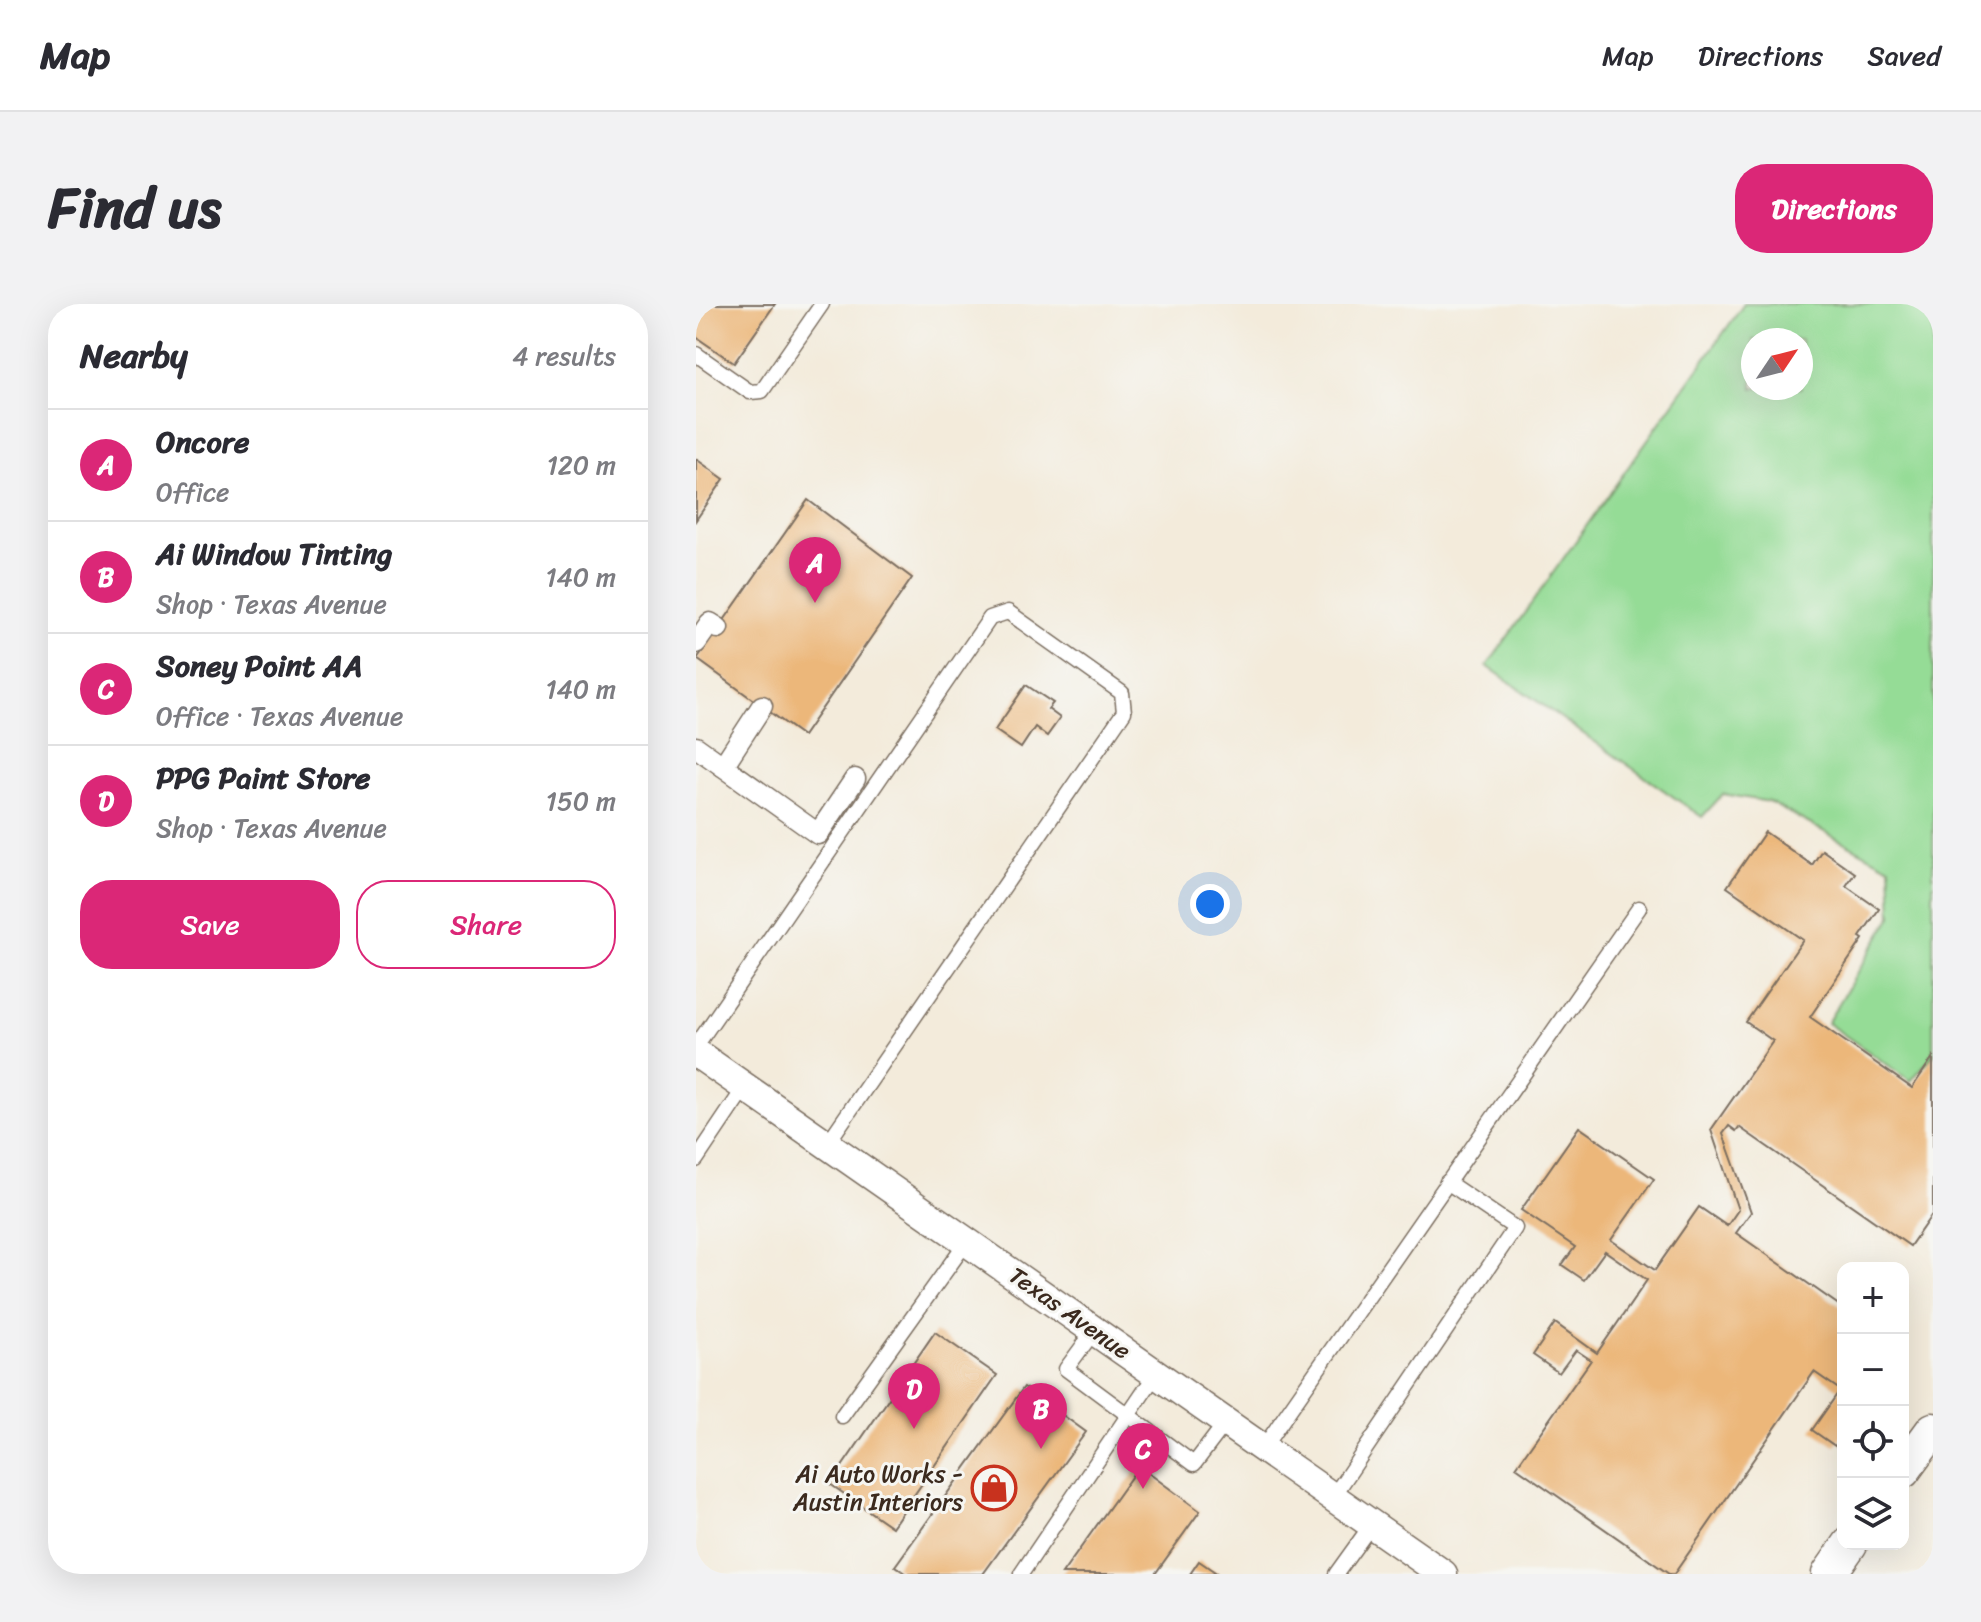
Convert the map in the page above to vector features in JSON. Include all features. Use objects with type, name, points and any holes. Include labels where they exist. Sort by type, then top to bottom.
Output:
[{"type":"street","points":[[696,643],[710,623],[718,628]]},
{"type":"street","points":[[723,766],[762,706]]},
{"type":"street","points":[[696,747],[818,834],[855,779]]},
{"type":"street","name":"Texas Avenue","points":[[696,1053],[1443,1574]]},
{"type":"street","points":[[1909,1463],[1933,1430]]},
{"type":"street","points":[[1829,1574],[1846,1550]]},
{"type":"lane","points":[[696,354],[750,392],[762,391],[822,304]]},
{"type":"lane","points":[[696,1046],[990,618],[1008,612],[1122,693],[1124,712],[827,1144]]},
{"type":"lane","points":[[1263,1448],[1639,908]]},
{"type":"lane","points":[[696,1160],[745,1087]]},
{"type":"lane","points":[[696,1131],[709,1140]]},
{"type":"lane","points":[[1333,1497],[1515,1228],[1447,1182]]},
{"type":"lane","points":[[842,1416],[967,1241]]},
{"type":"lane","points":[[1094,1331],[1066,1369],[1194,1464],[1226,1422]]},
{"type":"lane","points":[[1021,1574],[1156,1374]]},
{"type":"lane","points":[[1336,1574],[1372,1524]]},
{"type":"green space","points":[[1744,304],[1933,304],[1933,1055],[1911,1081],[1827,1023],[1892,916],[1890,867],[1769,802],[1723,794],[1702,817],[1487,666]]},
{"type":"building","points":[[696,304],[775,304],[734,363],[696,337]]},
{"type":"building","points":[[696,459],[724,479],[696,520]]},
{"type":"building","points":[[808,500],[912,578],[803,736],[697,659]]},
{"type":"building","points":[[1026,685],[1053,703],[1048,709],[1060,718],[1047,736],[1035,727],[1021,748],[995,730]]},
{"type":"building","points":[[1765,832],[1812,865],[1822,850],[1855,873],[1846,886],[1879,909],[1860,937],[1863,939],[1810,1017],[1912,1088],[1933,1057],[1933,1213],[1910,1246],[1739,1127],[1736,1131],[1729,1126],[1723,1134],[1751,1212],[1736,1233],[1837,1304],[1837,1388],[1814,1372],[1674,1574],[1669,1574],[1516,1467],[1591,1360],[1576,1350],[1559,1373],[1533,1355],[1555,1323],[1597,1353],[1647,1280],[1605,1251],[1584,1280],[1562,1265],[1575,1247],[1521,1210],[1579,1127],[1654,1179],[1611,1240],[1655,1270],[1699,1207],[1727,1226],[1738,1210],[1711,1130],[1773,1041],[1746,1022],[1803,940],[1727,887]]},
{"type":"building","points":[[935,1332],[997,1375],[892,1527],[830,1484]]},
{"type":"building","points":[[1024,1387],[1086,1432],[983,1574],[906,1574],[895,1566]]},
{"type":"building","points":[[1837,1394],[1835,1446],[1812,1430]]},
{"type":"building","points":[[1139,1466],[1200,1511],[1155,1574],[1062,1574]]},
{"type":"building","points":[[1199,1561],[1218,1574],[1190,1574]]},
{"type":"place","name":"Oncore","points":[[815,603]]},
{"type":"place","name":"PPG Paint Store","points":[[914,1429]]},
{"type":"place","name":"Ai Window Tinting","points":[[1041,1449]]},
{"type":"place","name":"Ai Auto Works - Austin Interiors","points":[[994,1488]]},
{"type":"place","name":"Soney Point AA","points":[[1143,1489]]}]
